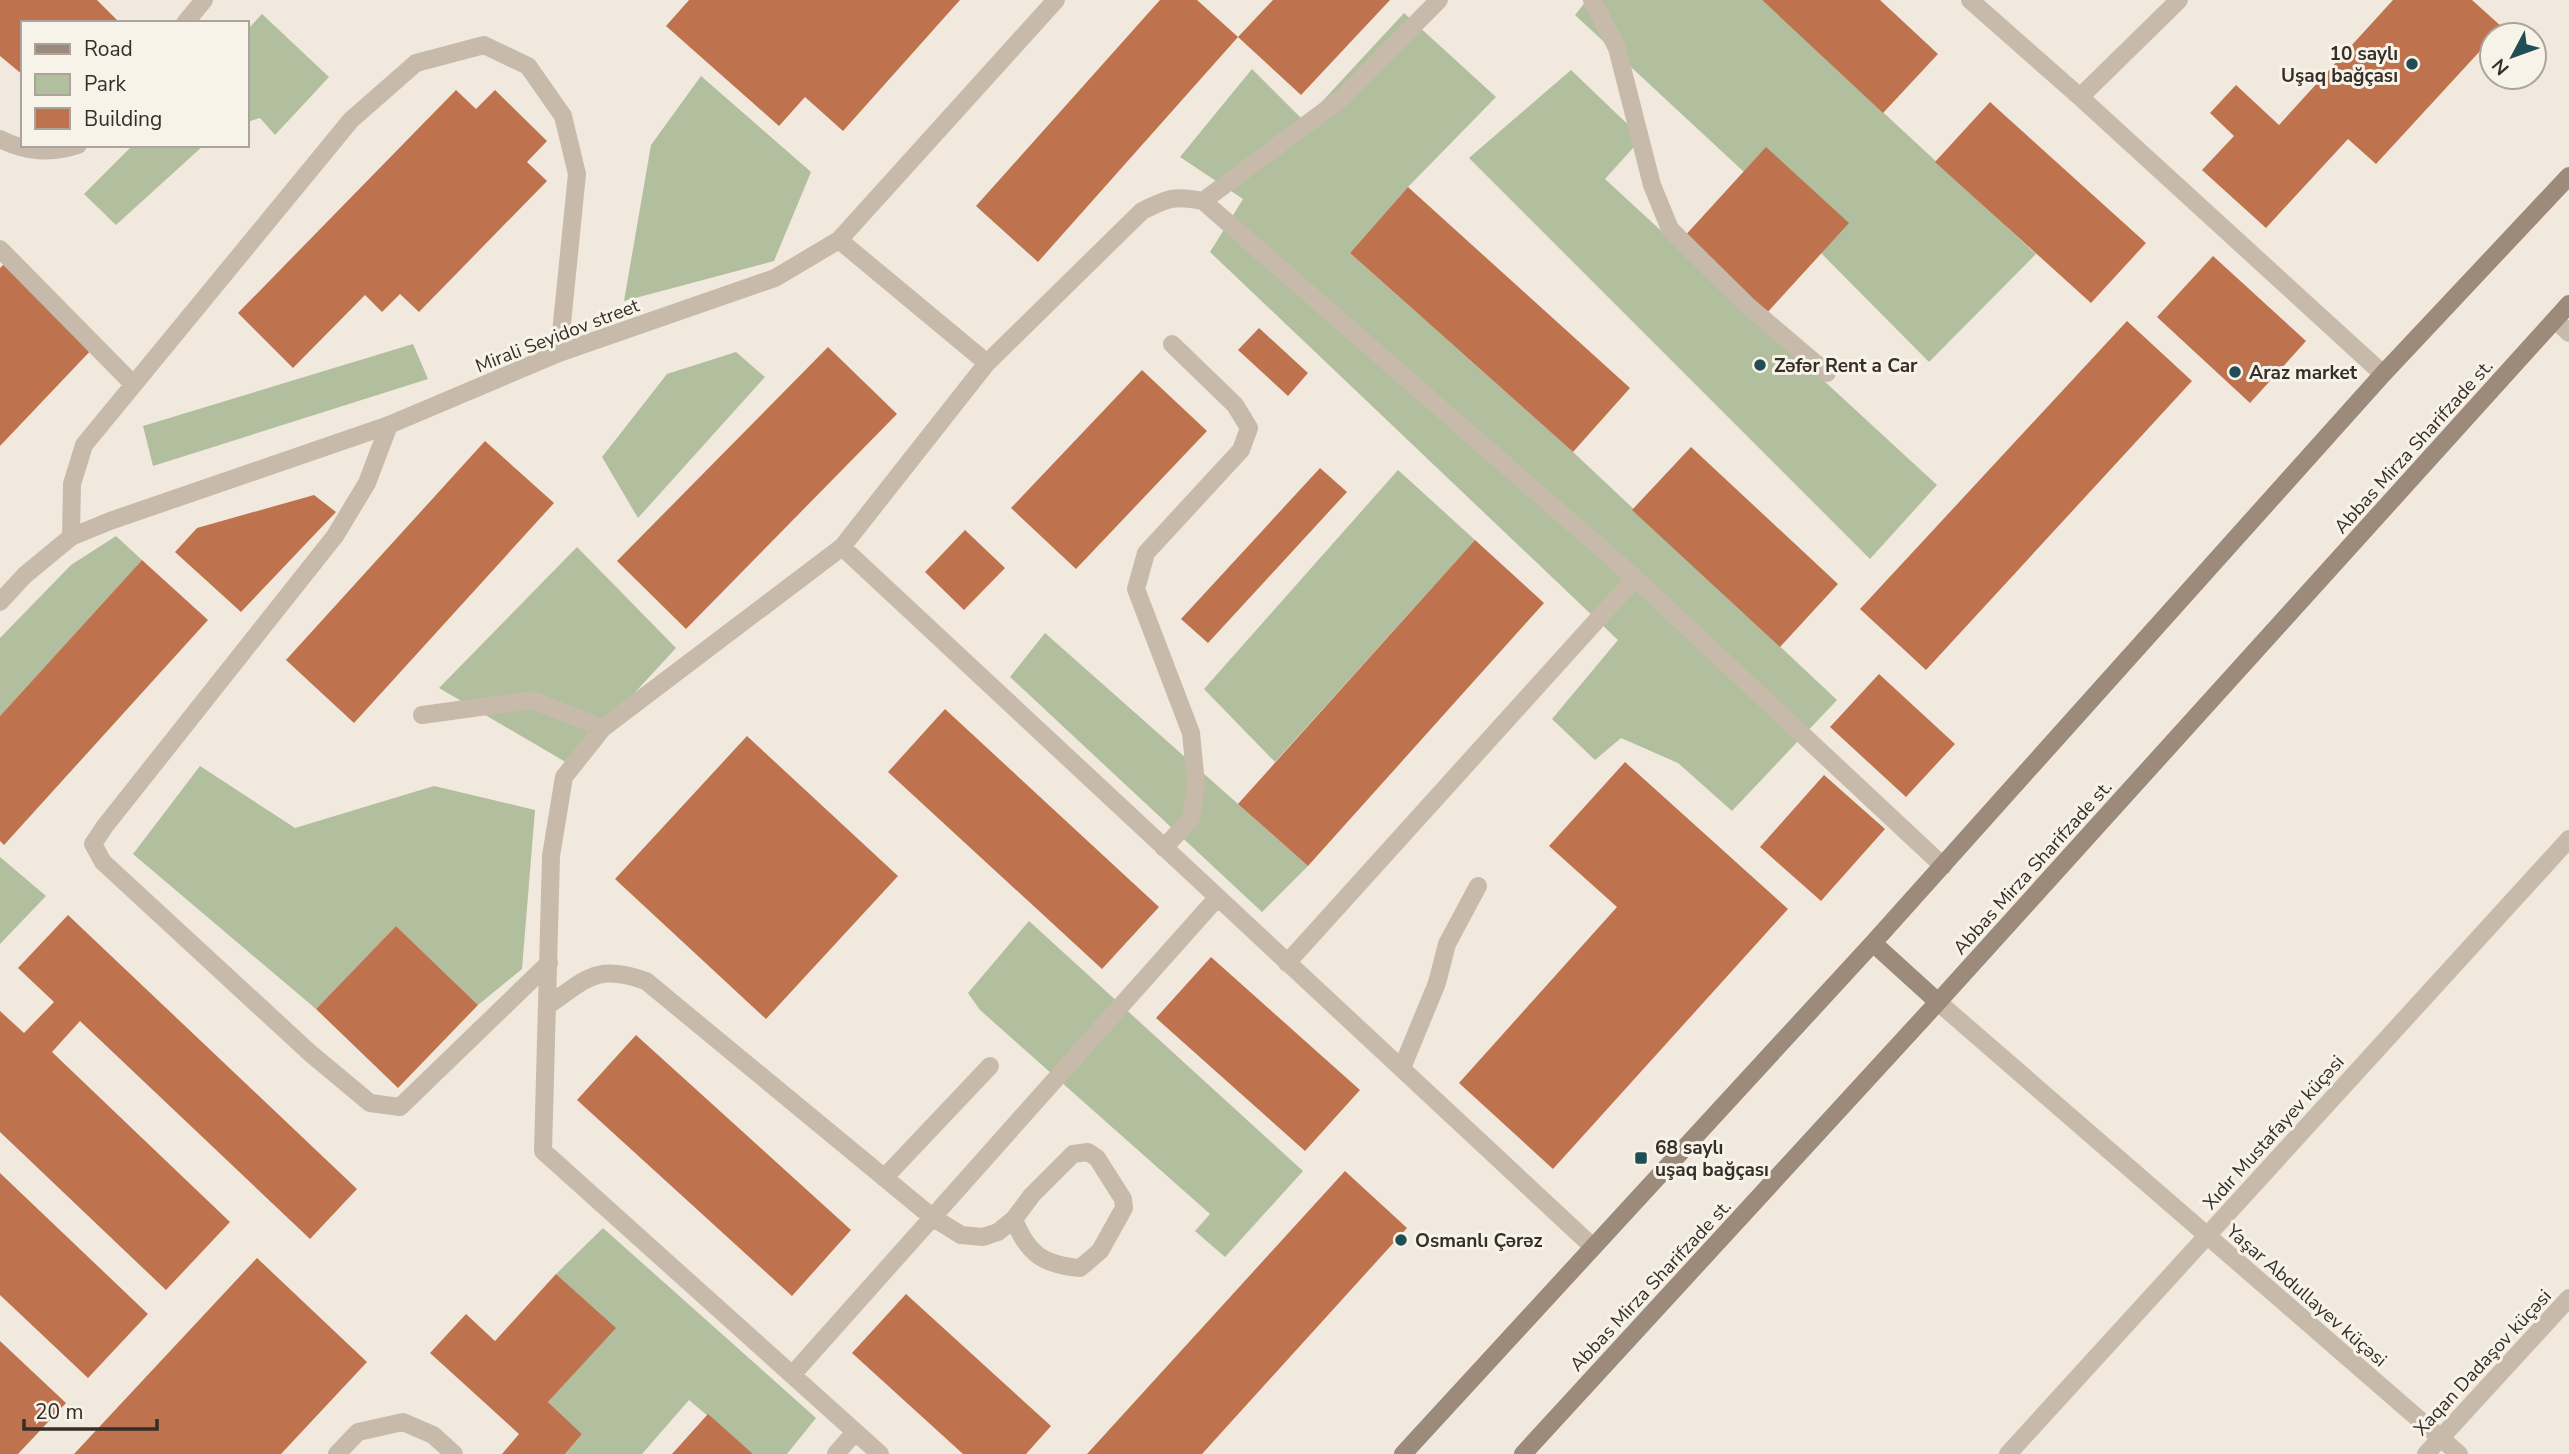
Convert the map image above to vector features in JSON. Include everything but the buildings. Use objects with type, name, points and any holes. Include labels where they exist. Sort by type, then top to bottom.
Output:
[{"type":"main road","points":[[1403,1454],[1873,943],[2383,374],[2569,176]]},
{"type":"main road","name":"Abbas Mirza Sharifzade st.","points":[[1523,1454],[1938,1002],[2569,304]]},
{"type":"main road","points":[[1873,943],[1938,1002]]},
{"type":"street","name":"Mirali Seyidov street","points":[[0,602],[25,575],[71,537],[110,521],[390,425],[559,353],[775,278],[839,240],[1056,0]]},
{"type":"street","points":[[1203,201],[1342,98],[1440,0]]},
{"type":"street","points":[[1592,0],[1617,48],[1652,185],[1670,229],[1747,305],[1827,373]]},
{"type":"street","points":[[1970,0],[2383,374]]},
{"type":"street","points":[[2080,97],[2179,0]]},
{"type":"street","points":[[71,537],[72,484],[84,445],[351,120],[416,63],[484,45],[528,66],[563,117],[578,174],[559,353]]},
{"type":"street","points":[[0,139],[17,148],[43,152],[68,147]]},
{"type":"street","points":[[880,1454],[542,1151],[551,856],[565,777],[603,728],[842,547],[987,363],[1142,211],[1181,196],[1203,201],[1635,578],[1942,866]]},
{"type":"street","points":[[839,240],[987,363]]},
{"type":"street","points":[[0,249],[133,384]]},
{"type":"street","points":[[2555,320],[2569,333]]},
{"type":"street","points":[[1164,848],[1191,817],[1196,784],[1191,733],[1136,589],[1146,553],[1241,450],[1249,428],[1235,405],[1172,344]]},
{"type":"street","points":[[390,425],[368,483],[335,536],[93,844],[103,862],[310,1053],[370,1103],[400,1107],[549,963]]},
{"type":"street","points":[[842,547],[1593,1247]]},
{"type":"street","points":[[1287,963],[1635,578]]},
{"type":"street","points":[[422,715],[532,701],[603,728]]},
{"type":"street","name":"Xıdır Mustafayev küçəsi","points":[[2008,1454],[2569,839]]},
{"type":"street","points":[[1402,1068],[1437,983],[1447,944],[1478,886]]},
{"type":"street","points":[[792,1374],[1217,898]]},
{"type":"street","points":[[547,1006],[594,975],[622,972],[646,981],[932,1217],[961,1235],[983,1237],[998,1232],[1014,1219],[1032,1195],[1073,1154],[1088,1152],[1097,1158],[1124,1199],[1124,1208],[1100,1251],[1080,1268],[1054,1266],[1032,1251],[1020,1237],[1014,1219]]},
{"type":"street","name":"Yaşar Abdullayev küçəsi","points":[[1938,1002],[2459,1454]]},
{"type":"street","points":[[884,1178],[990,1066]]},
{"type":"street","name":"Xaqan Dadaşov küçəsi","points":[[2426,1454],[2569,1298]]},
{"type":"street","points":[[337,1454],[358,1432],[403,1422],[433,1435],[454,1454]]},
{"type":"street","points":[[836,1454],[855,1432]]},
{"type":"green space","points":[[1587,0],[1762,0],[2036,254],[1929,362],[1744,172],[1575,15]]},
{"type":"green space","points":[[1404,13],[1496,97],[1408,187],[1350,253],[1573,452],[1837,700],[1732,811],[1678,763],[1621,738],[1595,760],[1552,719],[1618,640],[1210,252],[1243,199],[1180,157],[1252,69],[1304,121]]},
{"type":"green space","points":[[262,14],[329,77],[275,135],[260,118],[248,122],[248,29]]},
{"type":"green space","points":[[1571,70],[1642,138],[1605,179],[1937,485],[1870,559],[1469,158]]},
{"type":"green space","points":[[701,76],[811,172],[774,261],[624,301],[651,145]]},
{"type":"green space","points":[[131,147],[202,147],[116,225],[84,194]]},
{"type":"green space","points":[[413,344],[428,379],[153,466],[143,426]]},
{"type":"green space","points":[[736,352],[765,377],[638,518],[602,457],[667,374]]},
{"type":"green space","points":[[1398,470],[1475,540],[1275,762],[1204,689]]},
{"type":"green space","points":[[116,536],[142,560],[0,716],[0,638],[71,565]]},
{"type":"green space","points":[[577,547],[676,648],[569,764],[439,688]]},
{"type":"green space","points":[[1045,633],[1308,866],[1262,912],[1010,677]]},
{"type":"green space","points":[[200,766],[295,828],[434,786],[535,810],[522,969],[478,1005],[396,926],[316,1009],[133,854]]},
{"type":"green space","points":[[0,857],[46,896],[0,944]]},
{"type":"green space","points":[[1029,921],[1303,1171],[1225,1257],[1195,1231],[1210,1214],[980,1010],[968,993]]},
{"type":"green space","points":[[603,1228],[816,1418],[787,1454],[753,1454],[689,1400],[642,1454],[565,1454],[582,1434],[548,1402],[615,1328],[556,1274]]},
{"type":"place","name":"10 saylı Uşaq bağçası","points":[[2412,64]]},
{"type":"place","name":"Zəfər Rent a Car","points":[[1760,365]]},
{"type":"place","name":"Araz market","points":[[2235,372]]},
{"type":"place","name":"68 saylı uşaq bağçası","points":[[1641,1158]]},
{"type":"place","name":"Osmanlı Çərəz","points":[[1401,1240]]}]
